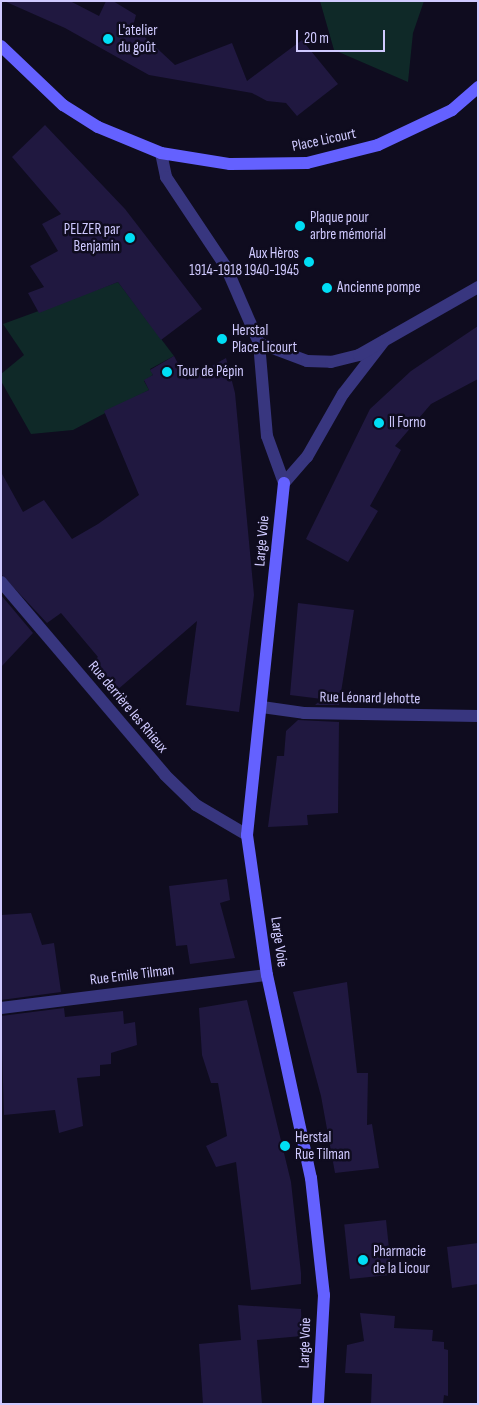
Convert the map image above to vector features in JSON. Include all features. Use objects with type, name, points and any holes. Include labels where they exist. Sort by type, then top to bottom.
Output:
[{"type":"street","name":"Place Licourt","points":[[4,53],[81,118],[161,153],[230,164],[322,160],[378,145],[430,122],[478,87]]},
{"type":"street","points":[[161,153],[166,177],[226,267],[259,343],[267,436],[284,482],[306,457],[344,394],[384,341]]},
{"type":"street","points":[[259,343],[299,359],[331,362],[359,355],[478,287]]},
{"type":"street","name":"Large Voie","points":[[284,482],[247,835],[267,975],[311,1178],[324,1295],[318,1404]]},
{"type":"street","name":"Rue derrière les Rhieux","points":[[1,582],[165,775],[208,814],[247,835]]},
{"type":"street","name":"Rue Léonard Jehotte","points":[[262,706],[304,713],[478,716]]},
{"type":"street","name":"Rue Emile Tilman","points":[[1,1008],[267,975]]},
{"type":"green space","points":[[320,1],[424,1],[413,33],[408,82],[334,50]]},
{"type":"green space","points":[[118,282],[174,356],[150,369],[153,375],[144,381],[149,390],[73,430],[31,434],[1,381],[1,374],[24,355],[3,324]]},
{"type":"building","points":[[4,1],[70,1],[99,16],[106,1],[113,1],[136,15],[133,26],[175,65],[232,43],[247,81],[302,40],[338,84],[297,116],[286,103],[267,101],[252,93],[149,75],[65,28]]},
{"type":"building","points":[[45,125],[125,209],[202,309],[161,340],[118,282],[39,313],[28,293],[44,287],[30,266],[58,251],[42,224],[61,214],[12,157]]},
{"type":"building","points":[[478,326],[478,379],[431,404],[395,446],[401,450],[370,506],[378,511],[348,562],[306,539],[370,409],[411,371]]},
{"type":"building","points":[[174,356],[187,380],[226,358],[235,393],[254,595],[239,712],[186,705],[197,621],[116,691],[91,663],[98,657],[61,613],[47,623],[1,574],[1,472],[23,512],[44,500],[72,539],[98,524],[139,495],[104,411],[149,390],[144,380],[153,375],[150,370]]},
{"type":"building","points":[[1,595],[33,633],[1,667]]},
{"type":"building","points":[[298,603],[354,610],[339,705],[315,705],[322,699],[290,695]]},
{"type":"building","points":[[298,720],[339,722],[338,813],[307,815],[308,825],[268,827],[277,756],[284,756],[286,731]]},
{"type":"building","points":[[227,879],[230,900],[220,903],[235,958],[190,964],[187,945],[176,946],[169,886]]},
{"type":"building","points":[[31,913],[42,945],[54,943],[61,992],[1,1000],[1,915]]},
{"type":"building","points":[[347,982],[357,1073],[368,1073],[367,1125],[372,1124],[379,1168],[335,1173],[321,1096],[293,992]]},
{"type":"building","points":[[247,1000],[291,1182],[301,1273],[301,1284],[251,1290],[236,1162],[216,1167],[206,1146],[227,1136],[218,1083],[211,1083],[202,1055],[199,1008]]},
{"type":"building","points":[[64,1008],[65,1017],[123,1011],[124,1024],[135,1022],[137,1045],[111,1053],[111,1064],[100,1065],[100,1076],[77,1078],[83,1126],[59,1133],[55,1110],[4,1115],[1,1016]]},
{"type":"building","points":[[386,1220],[392,1275],[350,1279],[344,1224]]},
{"type":"building","points":[[478,1243],[478,1284],[452,1288],[447,1247]]},
{"type":"building","points":[[238,1305],[301,1309],[302,1336],[257,1340],[262,1404],[203,1404],[199,1344],[241,1340]]},
{"type":"building","points":[[360,1313],[395,1316],[394,1328],[433,1330],[432,1341],[444,1342],[444,1349],[448,1350],[448,1396],[444,1395],[443,1404],[371,1404],[372,1374],[345,1373],[347,1345],[364,1341]]},
{"type":"place","name":"L'atelier du goût","points":[[108,39]]},
{"type":"place","name":"Plaque pour arbre mémorial","points":[[300,226]]},
{"type":"place","name":"PELZER par Benjamin","points":[[130,238]]},
{"type":"place","name":"Aux Hèros 1914-1918 1940-1945","points":[[309,262]]},
{"type":"place","name":"Ancienne pompe","points":[[327,288]]},
{"type":"place","name":"Herstal Place Licourt","points":[[222,339]]},
{"type":"place","name":"Tour de Pépin","points":[[167,372]]},
{"type":"place","name":"Il Forno","points":[[379,423]]},
{"type":"place","name":"Herstal Rue Tilman","points":[[285,1146]]},
{"type":"place","name":"Pharmacie de la Licour","points":[[363,1260]]}]
